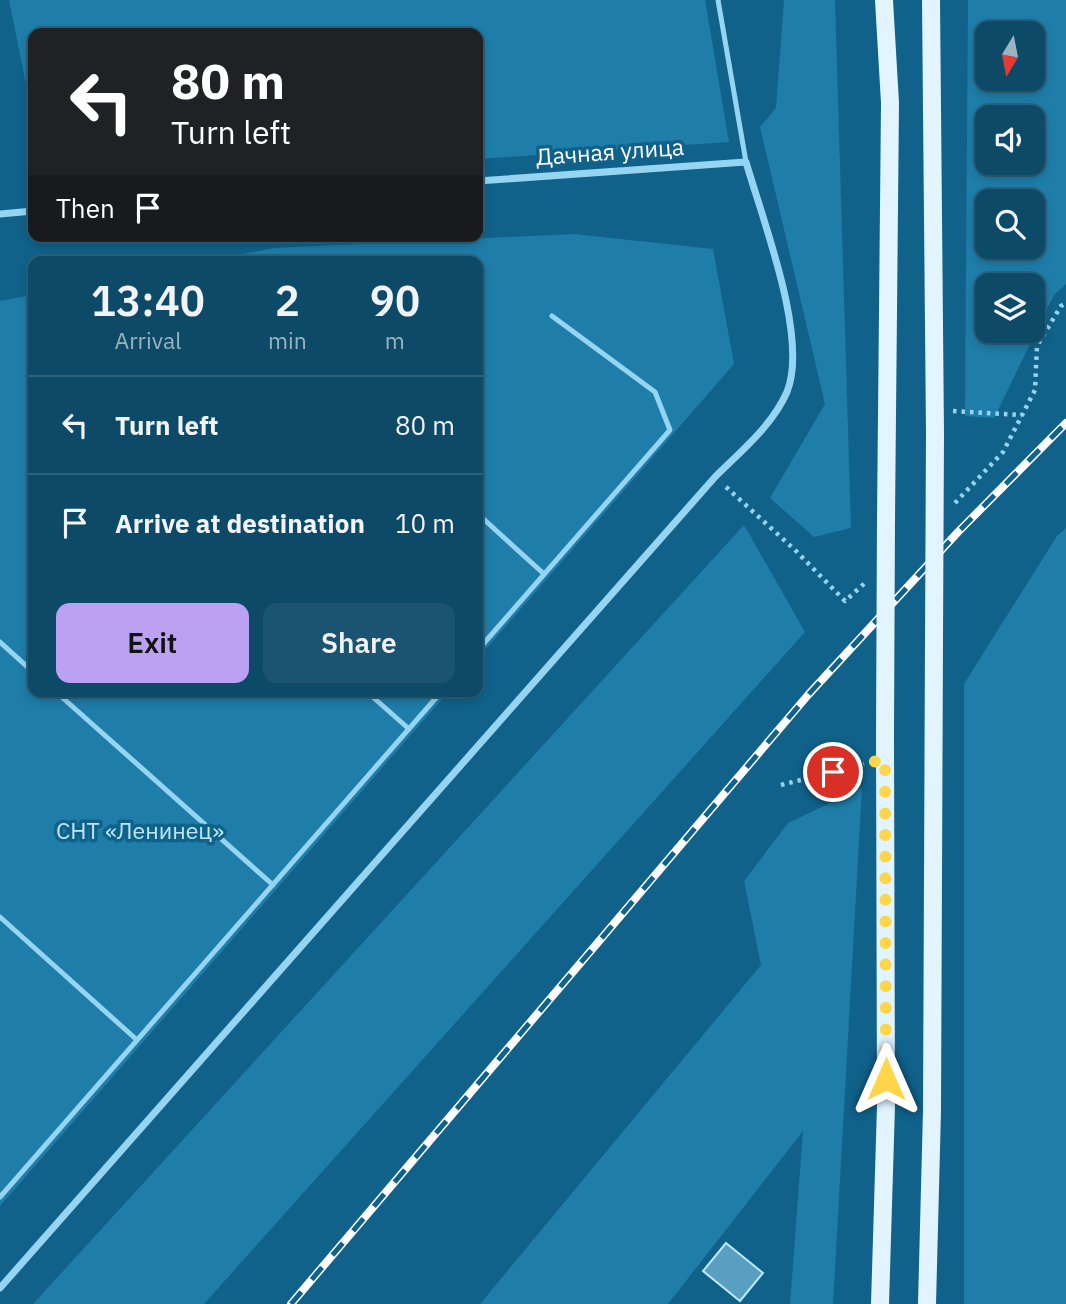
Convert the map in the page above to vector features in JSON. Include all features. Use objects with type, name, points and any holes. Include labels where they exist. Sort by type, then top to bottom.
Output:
[{"type":"main road","points":[[880,1304],[886,1106],[885,734],[890,103],[884,0]]},
{"type":"main road","points":[[927,1304],[932,1110],[935,434],[931,0]]},
{"type":"street","name":"Дачная улица","points":[[483,181],[746,162]]},
{"type":"street","points":[[0,1288],[715,477],[769,423],[788,390],[794,352],[791,322],[746,162]]},
{"type":"street","points":[[0,214],[28,211]]},
{"type":"lane","points":[[719,0],[746,162]]},
{"type":"lane","points":[[483,644],[670,430],[655,392],[551,316]]},
{"type":"lane","points":[[483,519],[544,575]]},
{"type":"lane","points":[[0,642],[28,667]]},
{"type":"lane","points":[[62,697],[273,885]]},
{"type":"lane","points":[[373,697],[408,729]]},
{"type":"lane","points":[[0,1198],[437,697]]},
{"type":"lane","points":[[0,917],[137,1040]]},
{"type":"lane","points":[[0,1184],[6,1190]]},
{"type":"path","points":[[935,411],[1022,415]]},
{"type":"path","points":[[781,785],[885,759]]},
{"type":"green space","points":[[9,0],[705,0],[729,142],[483,159],[483,28],[28,28],[28,94]]},
{"type":"green space","points":[[784,0],[835,0],[851,528],[814,537],[770,498],[825,404],[760,127],[776,108]]},
{"type":"green space","points":[[968,0],[1066,0],[1066,284],[1054,295],[1045,313],[1045,273],[975,273],[975,343],[1031,343],[994,418],[965,416]]},
{"type":"green space","points":[[574,234],[713,249],[734,364],[483,652],[483,256],[233,256],[274,248],[403,242],[483,242],[483,238]]},
{"type":"green space","name":"СНТ «Ленинец»","points":[[28,296],[28,697],[444,697],[0,1206],[0,301]]},
{"type":"green space","points":[[744,525],[805,632],[204,1304],[33,1304]]},
{"type":"green space","points":[[1066,528],[1066,1304],[964,1304],[964,684],[1057,536]]},
{"type":"green space","points":[[862,788],[833,1304],[790,1304],[803,1131],[668,1304],[480,1304],[761,965],[744,881],[788,823]]},
{"type":"building","points":[[726,1243],[763,1273],[740,1301],[703,1271]]},
{"type":"railway","points":[[291,1304],[808,695],[958,532],[1066,423]]},
{"type":"route","points":[[833,772],[885,759],[886,1079]]}]
